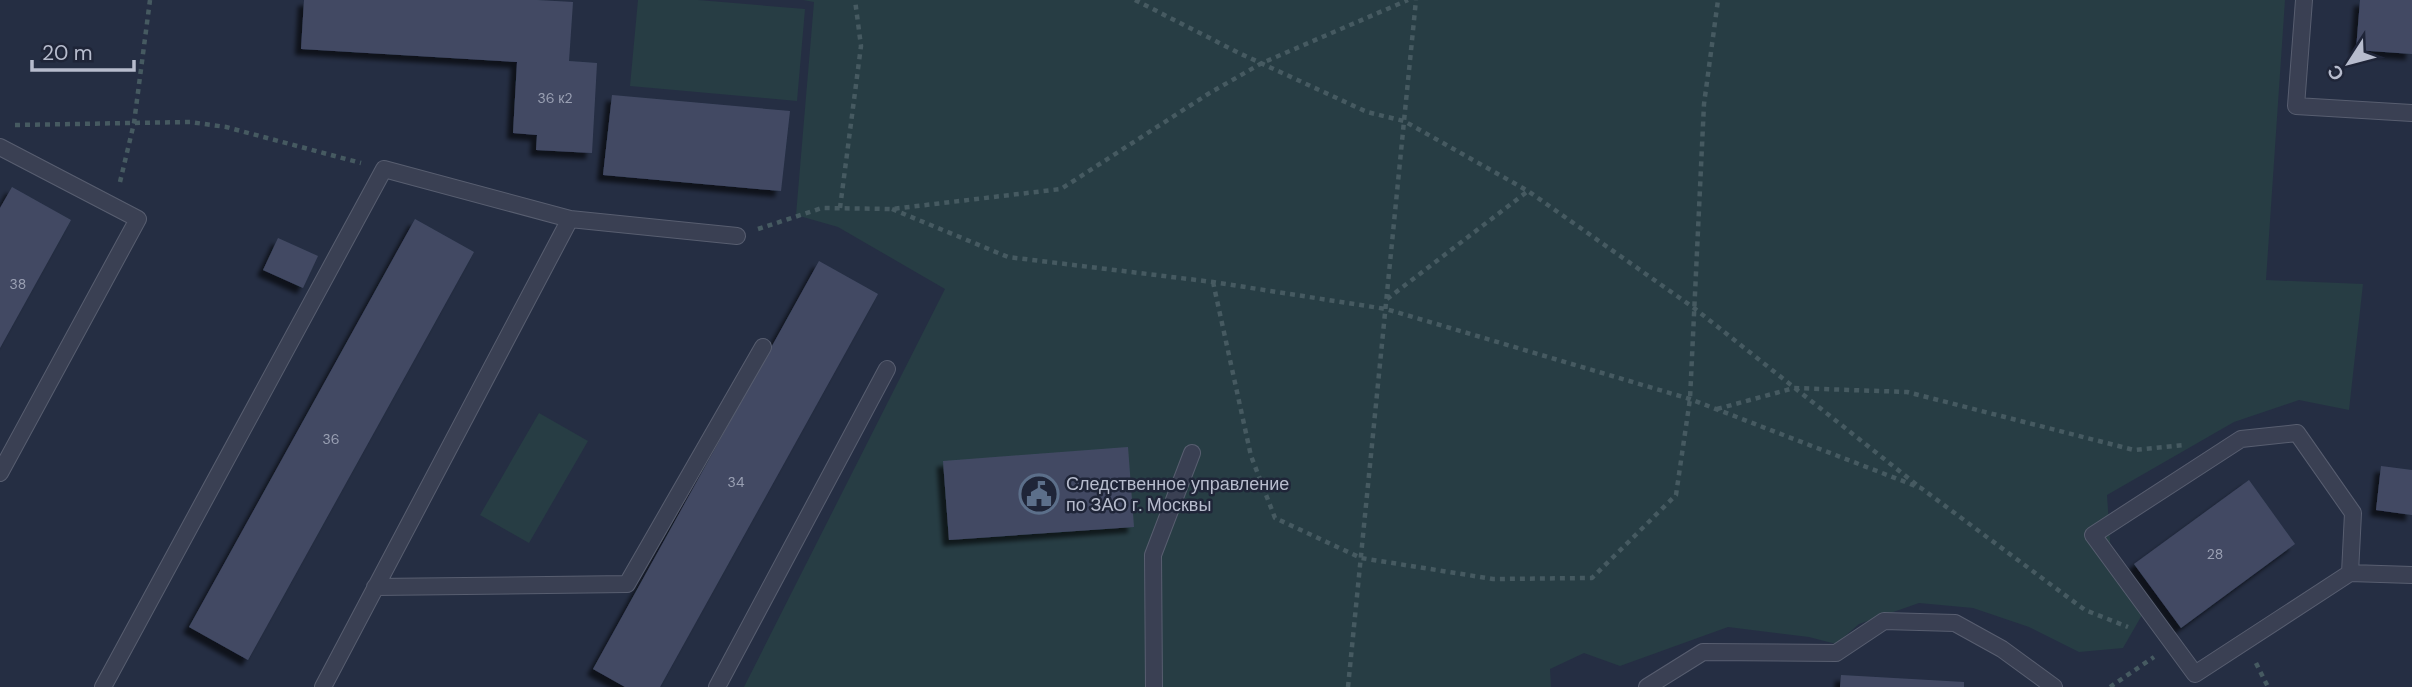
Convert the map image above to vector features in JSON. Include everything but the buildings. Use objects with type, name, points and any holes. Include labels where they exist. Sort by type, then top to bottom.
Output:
[{"type":"lane","points":[[2304,0],[2296,106],[2412,113]]},
{"type":"lane","points":[[0,147],[138,219],[0,473]]},
{"type":"lane","points":[[103,687],[384,169],[570,219],[737,236]]},
{"type":"lane","points":[[323,687],[570,219]]},
{"type":"lane","points":[[375,587],[626,584],[763,347]]},
{"type":"lane","points":[[717,687],[887,369]]},
{"type":"lane","points":[[2350,573],[2353,513],[2297,432],[2241,439],[2093,536],[2195,674],[2350,573],[2412,575]]},
{"type":"lane","points":[[1154,687],[1153,555],[1192,453]]},
{"type":"lane","points":[[1647,687],[1703,652],[1836,653],[1884,621],[1955,623],[2002,649],[2054,687]]},
{"type":"path","points":[[114,207],[134,123],[150,0]]},
{"type":"path","points":[[840,208],[861,46],[855,0]]},
{"type":"path","points":[[1135,0],[1367,112],[1404,121],[1528,191],[1694,308],[1921,488],[2085,610],[2172,644]]},
{"type":"path","points":[[737,236],[822,208],[892,209],[1061,190],[1208,94],[1262,63],[1408,0]]},
{"type":"path","points":[[1349,686],[1416,0]]},
{"type":"path","points":[[1213,282],[1251,456],[1275,517],[1362,558],[1493,579],[1592,578],[1676,495],[1690,399],[1704,104],[1718,0]]},
{"type":"path","points":[[13,125],[190,122],[226,127],[384,169]]},
{"type":"path","points":[[1387,300],[1528,191]]},
{"type":"path","points":[[892,209],[1008,257],[1213,282],[1386,309],[1690,399],[1921,488]]},
{"type":"path","points":[[1717,409],[1794,388],[1907,392],[2134,450],[2188,444]]},
{"type":"path","points":[[2110,687],[2172,644]]},
{"type":"shaded area","points":[[638,0],[698,0],[805,9],[797,101],[630,86]]},
{"type":"shaded area","points":[[803,0],[2285,0],[2266,280],[2363,284],[2349,410],[2299,400],[2234,422],[2107,495],[2111,554],[2146,608],[2123,648],[2079,652],[2029,627],[1973,608],[1919,603],[1859,624],[1836,644],[1809,637],[1728,627],[1620,666],[1584,653],[1550,669],[1551,687],[744,687],[945,289],[838,227],[796,215],[814,2]]},
{"type":"shaded area","points":[[539,413],[588,441],[529,543],[480,515]]},
{"type":"place","name":"Следственное управление по ЗАО г. Москвы","points":[[1039,494]]}]
